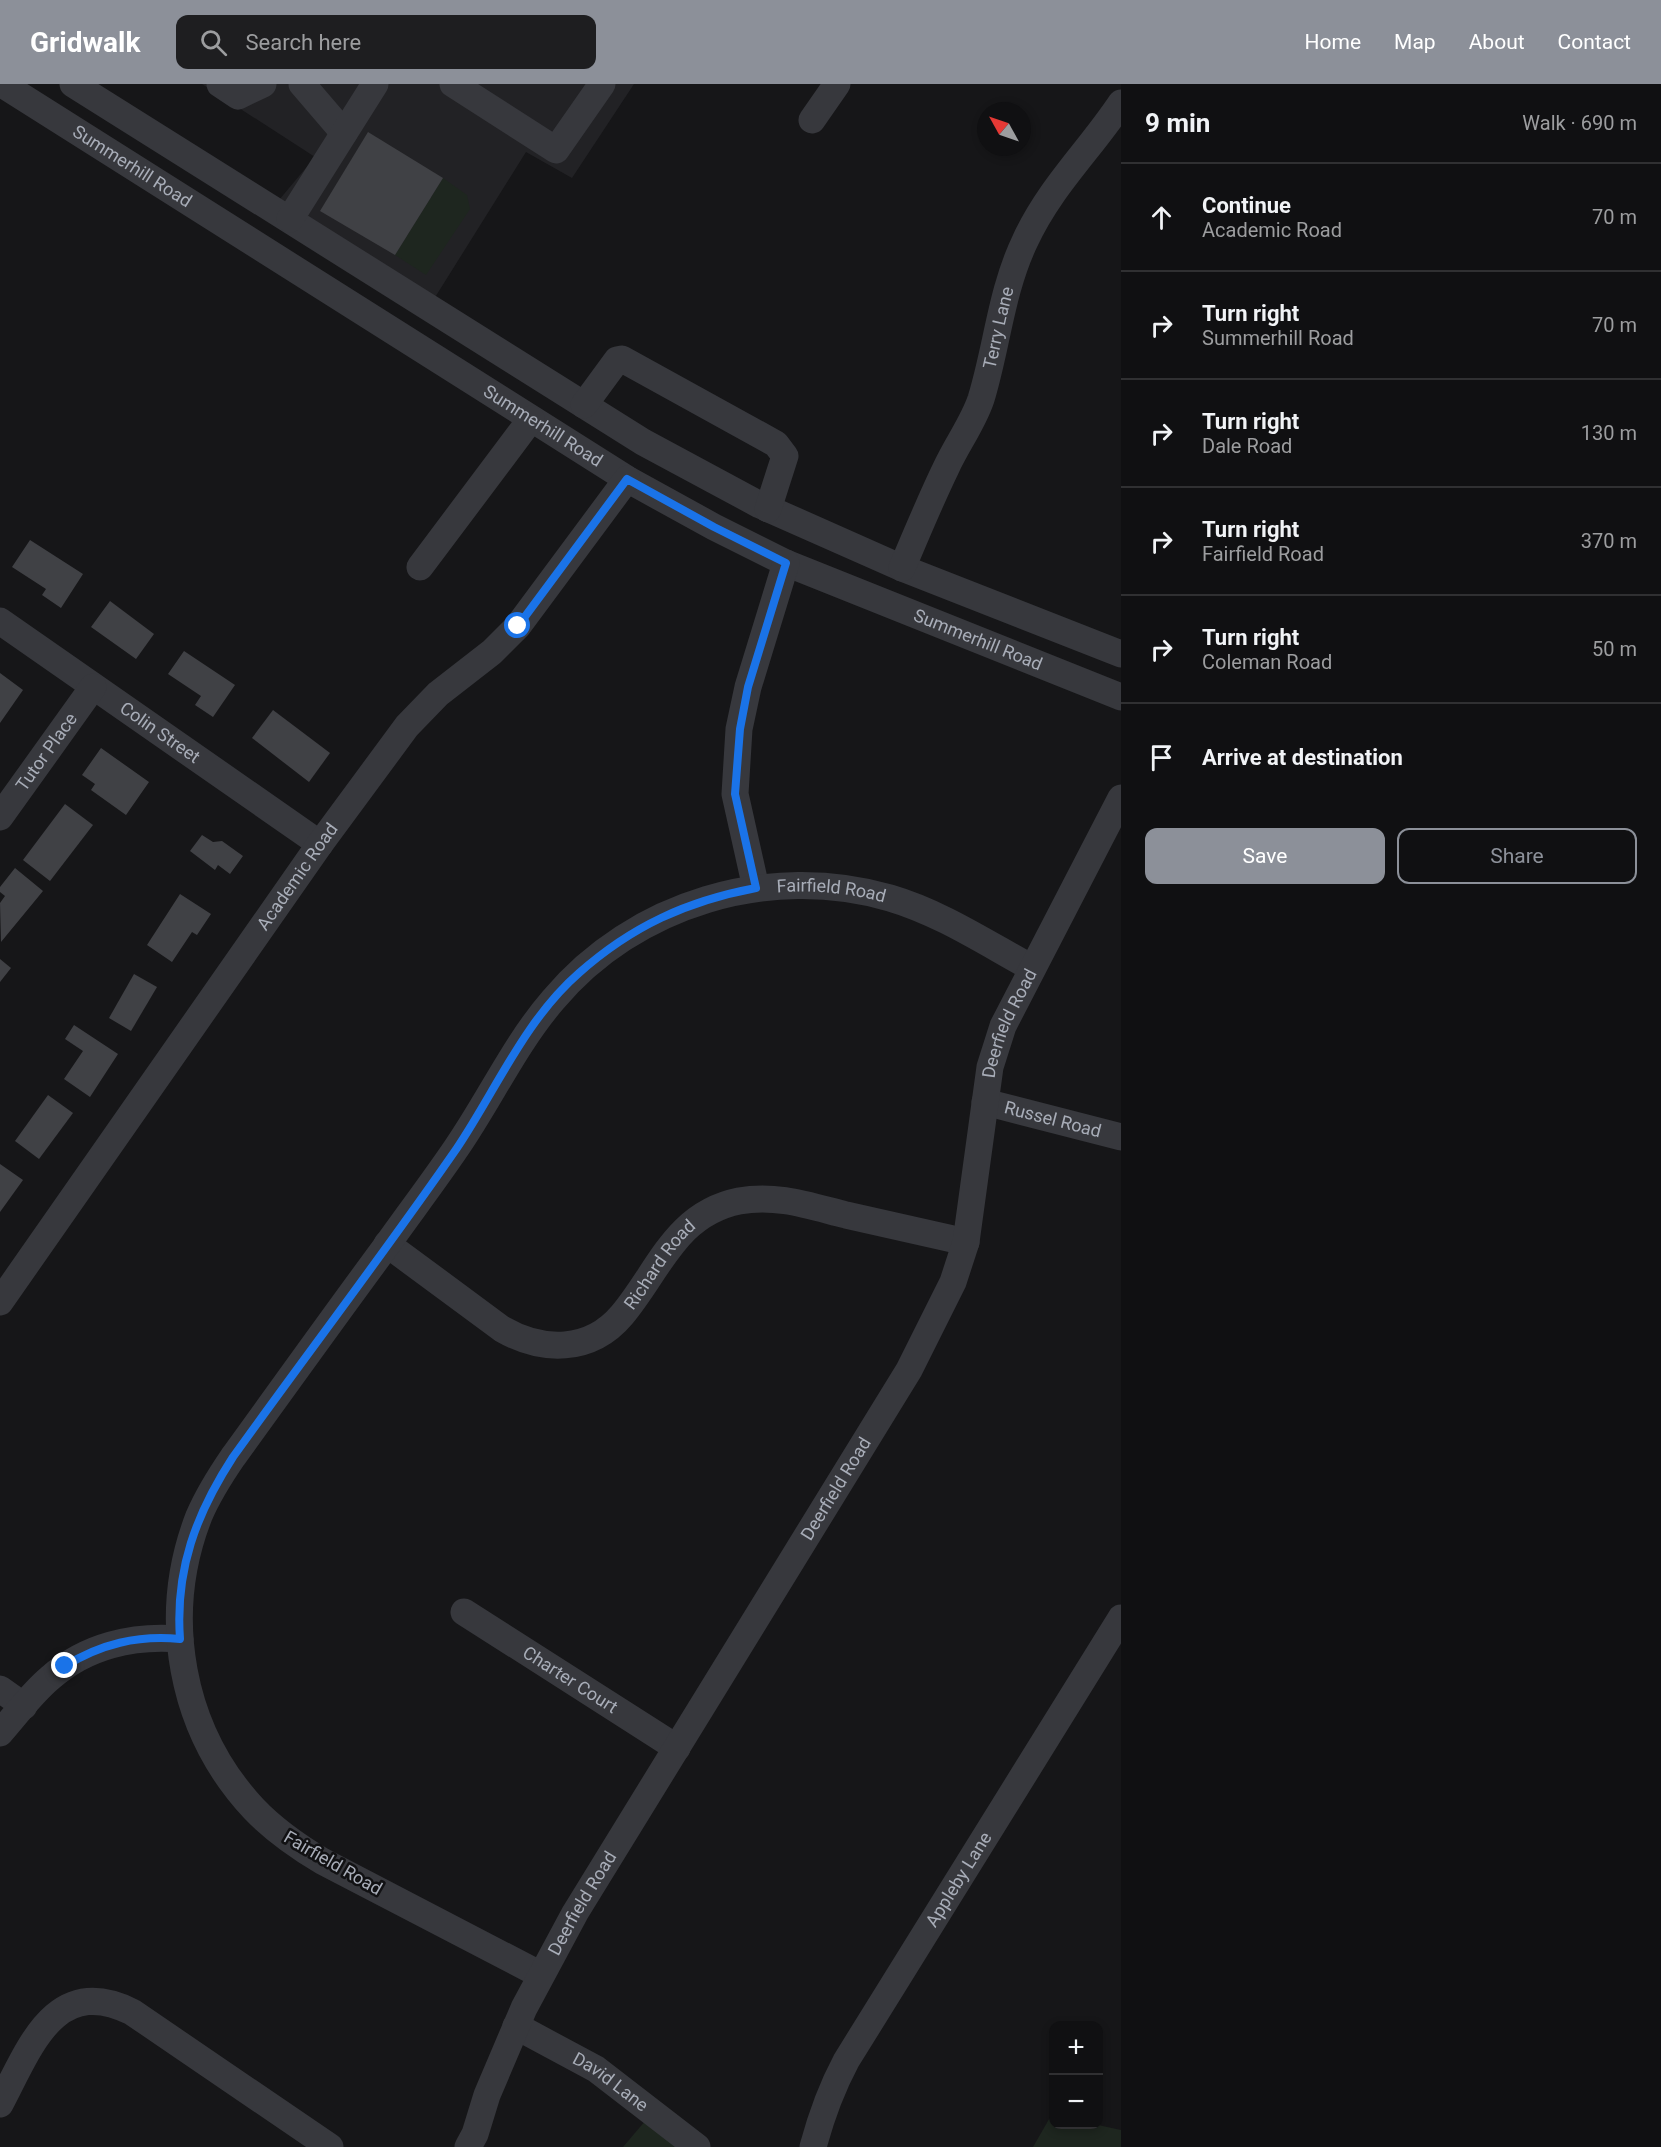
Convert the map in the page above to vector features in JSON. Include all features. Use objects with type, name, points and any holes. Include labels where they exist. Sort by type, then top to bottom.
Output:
[{"type":"street","name":"Summerhill Road","points":[[2,84],[627,479],[714,527],[786,563],[1121,697]]},
{"type":"street","name":"Summerhill Road","points":[[73,84],[643,442],[768,509],[902,568],[1118,646]]},
{"type":"street","points":[[220,84],[238,96],[263,84]]},
{"type":"street","points":[[302,84],[344,133]]},
{"type":"street","points":[[290,219],[375,84]]},
{"type":"street","points":[[453,84],[556,150],[602,84]]},
{"type":"street","points":[[812,120],[837,84]]},
{"type":"street","name":"Terry Lane","points":[[902,568],[946,466],[981,400],[1010,278],[1024,242],[1043,207],[1066,173],[1121,103]]},
{"type":"street","points":[[584,405],[617,360],[622,359],[776,444],[785,456],[768,509]]},
{"type":"street","points":[[420,567],[531,419]]},
{"type":"street","name":"Academic Road","points":[[0,1302],[320,844],[406,726],[438,694],[492,652],[518,626],[627,479]]},
{"type":"street","points":[[756,888],[735,794],[740,729],[748,687],[786,563]]},
{"type":"street","name":"Colin Street","points":[[0,621],[320,844]]},
{"type":"street","points":[[1095,686],[1118,646]]},
{"type":"street","name":"Tutor Place","points":[[0,817],[93,687]]},
{"type":"street","name":"Deerfield Road","points":[[468,2147],[516,2026],[575,1913],[909,1370],[953,1282],[966,1242],[990,1066],[1003,1026],[1121,798]]},
{"type":"street","name":"Fairfield Road","points":[[541,1975],[297,1846],[274,1828],[235,1787],[205,1738],[186,1684],[180,1639],[183,1570],[193,1533],[212,1489],[458,1147],[533,1026],[553,999],[576,975],[630,933],[659,917],[723,894],[790,885],[824,886],[857,890],[922,909],[1032,968]]},
{"type":"street","name":"Russel Road","points":[[985,1102],[1121,1137]]},
{"type":"street","name":"Richard Road","points":[[387,1244],[502,1329],[519,1339],[555,1346],[583,1341],[608,1328],[622,1316],[660,1258],[682,1232],[703,1216],[739,1201],[765,1198],[792,1200],[817,1208],[966,1242]]},
{"type":"street","name":"Charter Court","points":[[464,1611],[677,1748]]},
{"type":"street","name":"Appleby Lane","points":[[813,2147],[834,2082],[846,2061],[1121,1618]]},
{"type":"street","points":[[0,1733],[51,1677],[79,1657],[95,1650],[136,1639],[180,1639]]},
{"type":"street","points":[[0,1689],[24,1706]]},
{"type":"street","points":[[0,2104],[38,2034],[52,2017],[77,2004],[105,2002],[132,2012],[294,2137],[330,2147]]},
{"type":"street","name":"David Lane","points":[[516,2026],[596,2069],[697,2147]]},
{"type":"shaded area","points":[[202,84],[634,84],[572,178],[526,152],[434,299],[279,200],[315,157]]},
{"type":"shaded area","points":[[443,178],[467,195],[470,209],[426,275],[395,255]]},
{"type":"shaded area","points":[[652,2113],[699,2147],[623,2147]]},
{"type":"shaded area","points":[[1049,2119],[1049,2129],[1103,2129],[1103,2126],[1121,2130],[1121,2147],[1033,2147]]},
{"type":"building","points":[[368,132],[443,178],[395,255],[320,211]]},
{"type":"building","points":[[30,540],[83,574],[61,608],[42,595],[46,589],[12,567]]},
{"type":"building","points":[[110,601],[154,634],[136,659],[91,627]]},
{"type":"building","points":[[184,651],[235,685],[213,717],[195,705],[201,696],[168,674]]},
{"type":"building","points":[[0,673],[23,690],[0,723]]},
{"type":"building","points":[[273,710],[330,753],[309,782],[252,738]]},
{"type":"building","points":[[101,748],[149,782],[126,815],[91,790],[95,784],[82,775]]},
{"type":"building","points":[[65,804],[93,825],[50,881],[23,860]]},
{"type":"building","points":[[202,835],[213,842],[222,841],[243,856],[230,874],[218,865],[215,870],[190,851]]},
{"type":"building","points":[[15,868],[43,891],[1,942],[0,903],[5,896],[0,892],[0,887]]},
{"type":"building","points":[[180,894],[211,914],[197,935],[192,932],[172,962],[147,945]]},
{"type":"building","points":[[0,959],[11,968],[0,982]]},
{"type":"building","points":[[134,974],[157,987],[131,1031],[109,1018]]},
{"type":"building","points":[[74,1025],[118,1054],[90,1097],[64,1079],[83,1051],[65,1039]]},
{"type":"building","points":[[48,1095],[73,1113],[39,1159],[15,1141]]},
{"type":"building","points":[[0,1164],[23,1180],[0,1212]]},
{"type":"route","points":[[65,1666],[95,1650],[127,1640],[180,1639],[183,1570],[190,1542],[212,1489],[458,1147],[533,1026],[553,999],[602,953],[630,933],[659,917],[723,894],[756,888],[735,794],[740,729],[748,687],[786,563],[714,527],[627,479],[518,626]]}]
